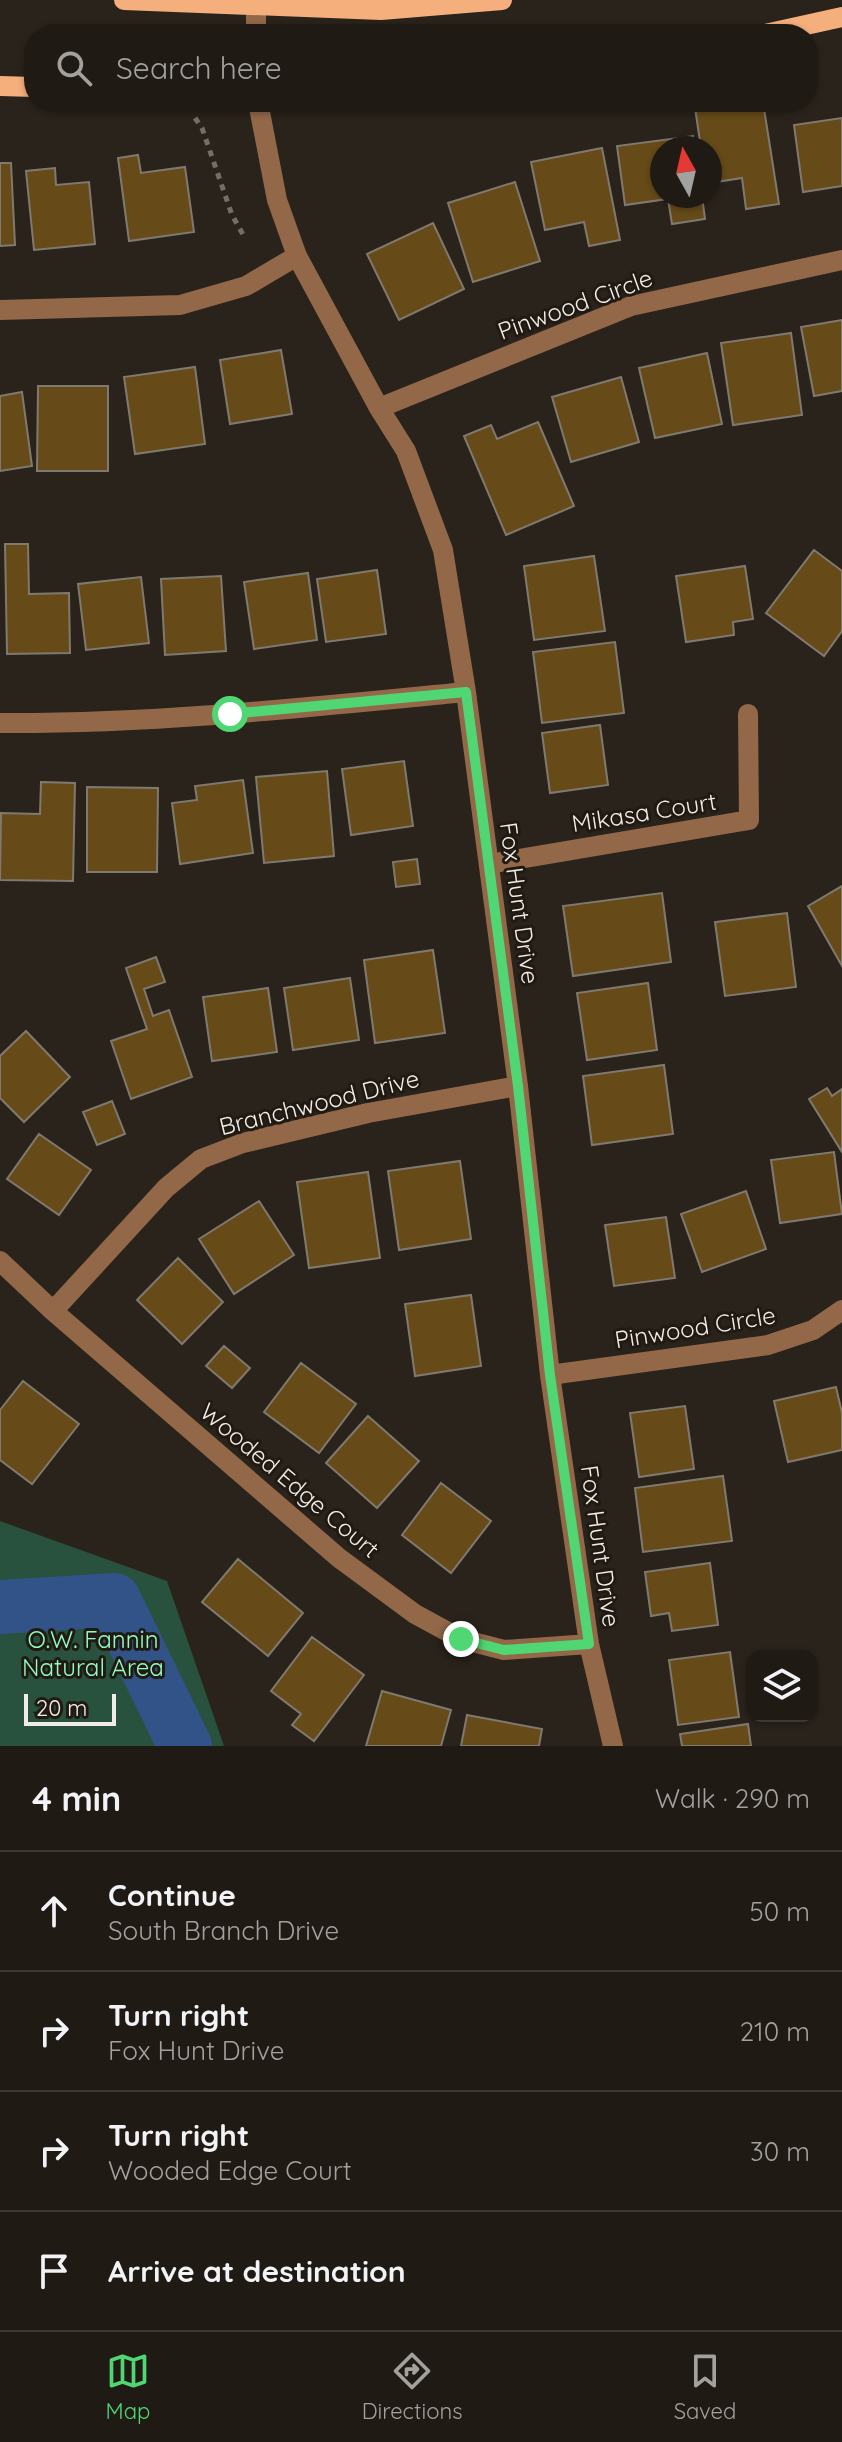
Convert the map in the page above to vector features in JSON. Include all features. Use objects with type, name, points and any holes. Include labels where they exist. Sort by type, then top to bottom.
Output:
[{"type":"main road","points":[[124,0],[381,10],[502,0]]},
{"type":"main road","points":[[810,24],[842,17]]},
{"type":"main road","points":[[0,86],[24,87]]},
{"type":"street","points":[[256,3],[256,24]]},
{"type":"street","name":"Fox Hunt Drive","points":[[260,112],[277,200],[297,256],[379,408],[406,451],[443,550],[466,692],[518,1086],[550,1375],[589,1644],[613,1746]]},
{"type":"street","points":[[0,310],[180,305],[246,286],[297,256]]},
{"type":"street","name":"Pinwood Circle","points":[[379,408],[631,306],[842,260]]},
{"type":"street","points":[[0,723],[76,723],[230,714],[466,692]]},
{"type":"street","name":"Mikasa Court","points":[[489,864],[749,820],[748,714]]},
{"type":"street","name":"Branchwood Drive","points":[[53,1311],[166,1188],[201,1159],[243,1143],[368,1113],[518,1086]]},
{"type":"street","name":"Wooded Edge Court","points":[[0,1261],[53,1311],[339,1558],[415,1614],[461,1639],[504,1650],[589,1644]]},
{"type":"street","name":"Pinwood Circle","points":[[550,1375],[768,1345],[813,1330],[842,1310]]},
{"type":"path","points":[[195,118],[202,128],[232,215],[245,238]]},
{"type":"green space","name":"O.W. Fannin Natural Area","points":[[0,1521],[167,1581],[224,1746],[0,1746]]},
{"type":"building","points":[[696,112],[765,112],[779,204],[746,209],[742,178],[722,181],[722,136],[699,136]]},
{"type":"building","points":[[842,118],[842,186],[803,192],[794,125]]},
{"type":"building","points":[[650,142],[650,202],[625,205],[617,146]]},
{"type":"building","points":[[602,148],[620,240],[589,246],[584,222],[545,230],[531,162]]},
{"type":"building","points":[[138,155],[141,173],[185,167],[194,232],[129,241],[118,158]]},
{"type":"building","points":[[0,163],[11,163],[15,245],[0,246]]},
{"type":"building","points":[[55,168],[56,185],[89,182],[95,244],[34,250],[26,171]]},
{"type":"building","points":[[515,182],[540,261],[473,282],[448,203]]},
{"type":"building","points":[[669,208],[704,208],[705,219],[672,224]]},
{"type":"building","points":[[433,223],[464,289],[399,320],[367,254]]},
{"type":"building","points":[[842,320],[842,391],[814,396],[801,327]]},
{"type":"building","points":[[791,333],[802,415],[733,425],[721,343]]},
{"type":"building","points":[[281,350],[292,414],[230,424],[220,360]]},
{"type":"building","points":[[707,353],[722,424],[655,438],[639,368]]},
{"type":"building","points":[[195,367],[205,444],[135,454],[124,377]]},
{"type":"building","points":[[621,377],[639,442],[571,462],[552,397]]},
{"type":"building","points":[[38,386],[108,386],[108,471],[37,471]]},
{"type":"building","points":[[22,392],[32,466],[0,471],[0,396]]},
{"type":"building","points":[[538,422],[574,506],[506,535],[464,436],[491,425],[497,439]]},
{"type":"building","points":[[5,544],[28,544],[29,594],[69,593],[70,653],[7,654]]},
{"type":"building","points":[[814,550],[842,571],[842,631],[824,656],[766,613]]},
{"type":"building","points":[[594,556],[605,631],[534,640],[524,566]]},
{"type":"building","points":[[745,566],[753,619],[733,622],[734,635],[686,642],[676,576]]},
{"type":"building","points":[[377,570],[386,634],[326,642],[317,579]]},
{"type":"building","points":[[308,573],[317,640],[254,649],[244,582]]},
{"type":"building","points":[[221,576],[226,651],[165,655],[161,579]]},
{"type":"building","points":[[141,577],[149,643],[86,650],[78,584]]},
{"type":"building","points":[[615,642],[624,713],[542,723],[533,652]]},
{"type":"building","points":[[600,725],[608,785],[550,793],[542,733]]},
{"type":"building","points":[[404,761],[413,826],[351,835],[342,769]]},
{"type":"building","points":[[327,771],[334,856],[264,863],[256,777]]},
{"type":"building","points":[[243,780],[253,853],[180,864],[172,803],[197,800],[195,786]]},
{"type":"building","points":[[41,782],[75,783],[73,881],[0,880],[1,813],[40,814]]},
{"type":"building","points":[[87,787],[158,788],[157,872],[87,872]]},
{"type":"building","points":[[417,859],[420,884],[396,887],[393,862]]},
{"type":"building","points":[[842,886],[842,966],[808,906]]},
{"type":"building","points":[[662,893],[671,962],[573,976],[563,906]]},
{"type":"building","points":[[787,913],[796,987],[725,996],[715,922]]},
{"type":"building","points":[[433,950],[445,1033],[375,1043],[364,960]]},
{"type":"building","points":[[156,957],[165,982],[144,989],[153,1016],[169,1010],[192,1077],[131,1099],[111,1041],[147,1029],[126,968]]},
{"type":"building","points":[[350,978],[359,1040],[293,1050],[284,988]]},
{"type":"building","points":[[648,983],[657,1050],[587,1060],[577,993]]},
{"type":"building","points":[[268,988],[277,1052],[212,1061],[203,997]]},
{"type":"building","points":[[26,1031],[70,1077],[24,1122],[0,1098],[0,1056]]},
{"type":"building","points":[[664,1065],[673,1134],[592,1145],[583,1076]]},
{"type":"building","points":[[827,1088],[832,1096],[842,1089],[842,1152],[809,1099]]},
{"type":"building","points":[[112,1101],[125,1134],[97,1145],[83,1112]]},
{"type":"building","points":[[39,1134],[91,1170],[59,1215],[7,1179]]},
{"type":"building","points":[[834,1152],[842,1214],[780,1223],[771,1160]]},
{"type":"building","points":[[460,1161],[471,1239],[399,1250],[388,1171]]},
{"type":"building","points":[[368,1172],[380,1258],[309,1268],[297,1182]]},
{"type":"building","points":[[746,1191],[766,1249],[702,1272],[681,1214]]},
{"type":"building","points":[[259,1201],[294,1255],[234,1294],[199,1239]]},
{"type":"building","points":[[666,1217],[675,1278],[614,1286],[605,1225]]},
{"type":"building","points":[[178,1258],[223,1302],[182,1344],[137,1300]]},
{"type":"building","points":[[471,1295],[481,1366],[415,1376],[405,1304]]},
{"type":"building","points":[[224,1346],[250,1368],[232,1388],[206,1366]]},
{"type":"building","points":[[301,1363],[356,1404],[319,1453],[264,1412]]},
{"type":"building","points":[[23,1381],[79,1424],[32,1484],[0,1460],[0,1410]]},
{"type":"building","points":[[836,1387],[842,1413],[842,1450],[788,1462],[774,1401]]},
{"type":"building","points":[[685,1406],[694,1469],[639,1477],[630,1413]]},
{"type":"building","points":[[368,1416],[419,1461],[377,1508],[326,1463]]},
{"type":"building","points":[[723,1476],[732,1541],[643,1552],[635,1488]]},
{"type":"building","points":[[441,1483],[491,1521],[451,1573],[402,1535]]},
{"type":"building","points":[[238,1559],[303,1613],[268,1656],[202,1602]]},
{"type":"building","points":[[710,1563],[718,1625],[672,1631],[669,1613],[651,1616],[645,1572]]},
{"type":"building","points":[[312,1637],[364,1675],[314,1741],[292,1725],[301,1714],[271,1691]]},
{"type":"building","points":[[730,1652],[739,1717],[678,1725],[669,1660]]},
{"type":"building","points":[[382,1691],[451,1710],[441,1746],[366,1746]]},
{"type":"building","points":[[467,1715],[542,1729],[539,1746],[461,1746]]},
{"type":"building","points":[[748,1724],[751,1746],[682,1746],[680,1734]]},
{"type":"waterway","points":[[0,1607],[114,1600],[185,1746]]},
{"type":"route","points":[[230,714],[466,692],[518,1086],[550,1375],[589,1644],[504,1650],[461,1639]]}]
